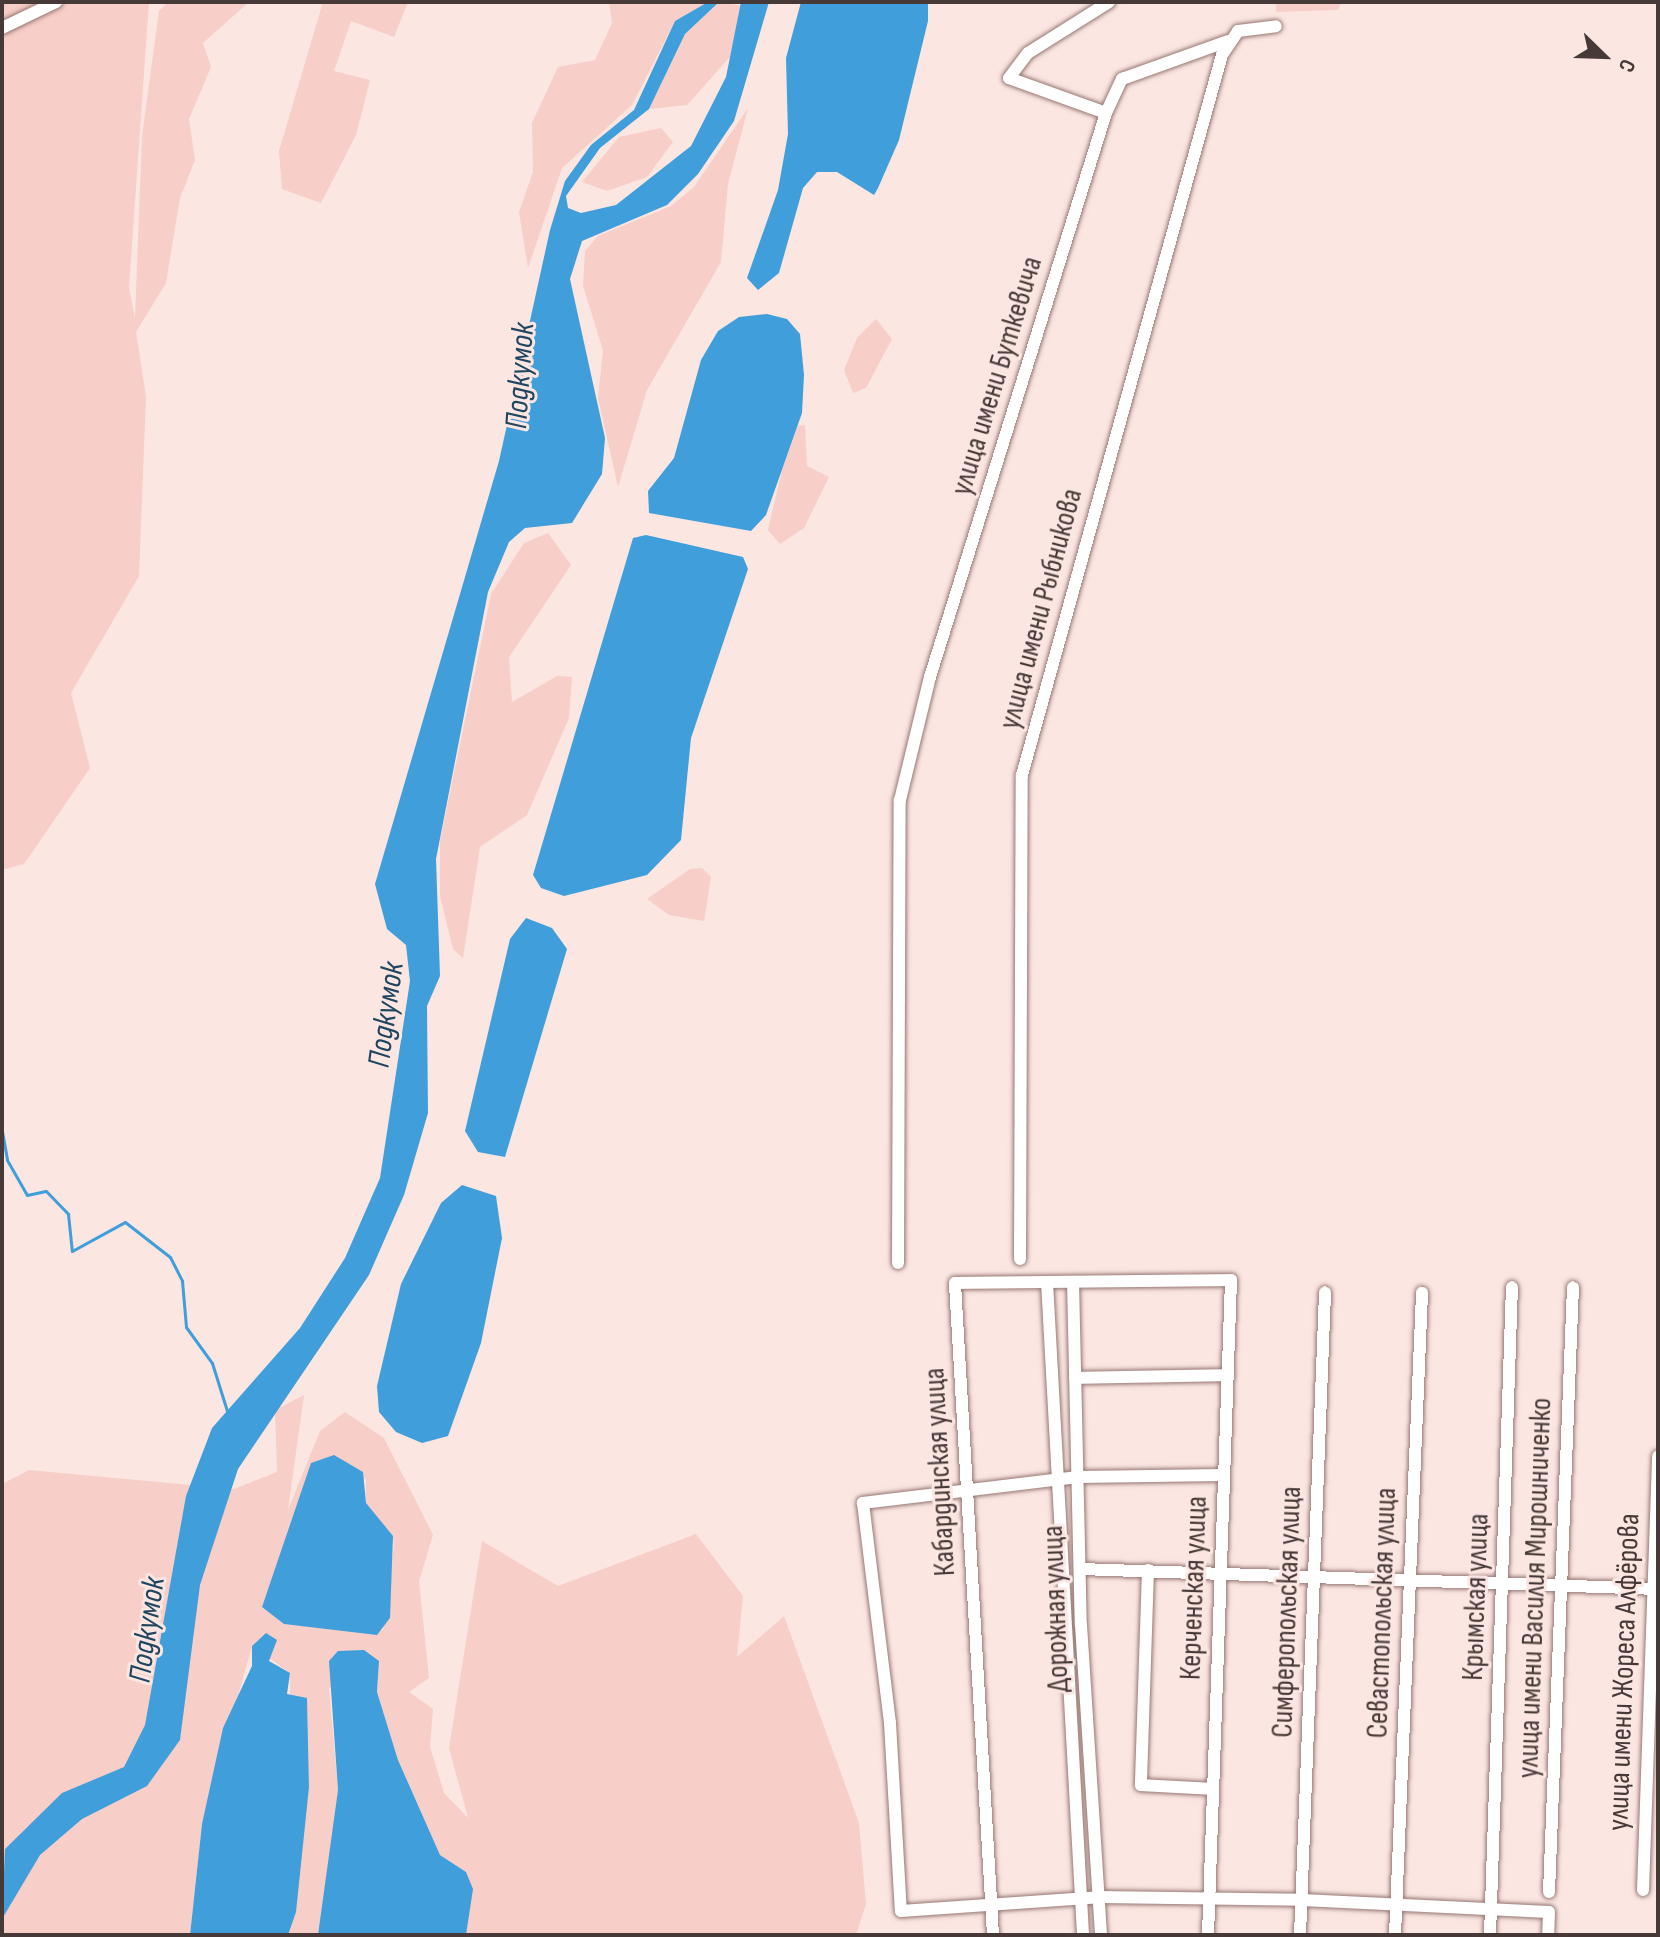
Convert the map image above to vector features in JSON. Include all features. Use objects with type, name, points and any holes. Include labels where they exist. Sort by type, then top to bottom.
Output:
[{"type":"street","points":[[2,28],[56,2]]},
{"type":"street","points":[[1106,113],[1009,78],[1028,53],[1109,2]]},
{"type":"street","points":[[1228,41],[1238,31],[1276,26]]},
{"type":"street","name":"улица имени Буткевича","points":[[898,1263],[900,800],[930,677],[1106,113],[1122,79],[1228,41]]},
{"type":"street","name":"улица имени Рыбникова","points":[[1020,1259],[1018,798],[1228,41]]},
{"type":"street","name":"Кабардинская улица","points":[[993,1935],[955,1283],[1231,1280]]},
{"type":"street","name":"Керченская улица","points":[[1208,1935],[1231,1280]]},
{"type":"street","name":"Дорожная улица","points":[[1047,1282],[1054,1481],[1083,1935]]},
{"type":"street","name":"Дорожная улица","points":[[1073,1282],[1080,1569],[1101,1935]]},
{"type":"street","name":"Крымская улица","points":[[1490,1935],[1512,1287]]},
{"type":"street","name":"улица имени Василия Мирошниченко","points":[[1549,1892],[1573,1287]]},
{"type":"street","name":"Симферопольская улица","points":[[1300,1935],[1325,1292]]},
{"type":"street","name":"Севастопольская улица","points":[[1395,1935],[1422,1293]]},
{"type":"street","points":[[1075,1378],[1228,1375]]},
{"type":"street","name":"улица имени Жореса Алфёрова","points":[[1643,1890],[1658,1456]]},
{"type":"street","points":[[1224,1475],[1078,1477],[863,1503],[890,1723],[901,1911],[1099,1897],[1302,1900],[1549,1912],[1548,1935]]},
{"type":"street","points":[[1080,1569],[1410,1577],[1655,1589]]},
{"type":"street","points":[[1148,1570],[1141,1785],[1213,1789]]},
{"type":"shaded area","points":[[2,2],[149,2],[129,287],[135,319],[142,136],[159,11],[168,2],[249,2],[203,43],[211,67],[189,119],[195,160],[180,198],[166,283],[136,332],[146,397],[139,576],[71,693],[90,768],[24,864],[2,870]]},
{"type":"shaded area","points":[[323,2],[408,2],[394,37],[351,21],[334,71],[370,80],[356,135],[321,203],[282,189],[279,151]]},
{"type":"shaded area","points":[[609,2],[708,2],[675,21],[632,105],[562,168],[528,268],[519,212],[533,172],[532,123],[558,67],[595,60],[612,23]]},
{"type":"shaded area","points":[[719,2],[742,6],[730,57],[687,105],[649,109],[685,34]]},
{"type":"shaded area","points":[[1276,2],[1341,2],[1338,10],[1276,12]]},
{"type":"shaded area","points":[[748,108],[728,184],[721,262],[647,390],[618,487],[598,398],[603,350],[583,286],[585,251],[598,236],[671,206],[694,187]]},
{"type":"shaded area","points":[[661,128],[673,142],[647,177],[607,191],[582,182],[619,137]]},
{"type":"shaded area","points":[[876,319],[892,339],[866,388],[853,393],[844,370],[857,338]]},
{"type":"shaded area","points":[[805,425],[807,466],[829,477],[804,528],[780,544],[768,530],[782,470],[798,426]]},
{"type":"shaded area","points":[[548,533],[571,565],[509,657],[512,702],[557,676],[572,677],[569,718],[527,815],[480,847],[463,958],[453,949],[440,896],[440,841],[491,594],[524,543]]},
{"type":"shaded area","points":[[702,868],[711,877],[704,921],[669,915],[647,899],[690,869]]},
{"type":"shaded area","points":[[304,1395],[288,1510],[320,1431],[345,1412],[384,1438],[433,1535],[419,1581],[429,1678],[409,1692],[433,1709],[430,1747],[444,1793],[468,1818],[449,1748],[482,1541],[558,1586],[696,1534],[743,1596],[737,1657],[784,1616],[859,1823],[866,1904],[856,1935],[466,1935],[466,1872],[440,1855],[398,1760],[377,1692],[379,1661],[329,1688],[338,1790],[325,1913],[318,1935],[288,1935],[309,1787],[307,1698],[290,1699],[290,1673],[252,1646],[202,1824],[190,1935],[2,1935],[2,1484],[29,1470],[234,1489],[277,1472],[275,1410]],"holes":[[[366,1478],[366,1503],[394,1544],[383,1630],[284,1624],[297,1522]]]},
{"type":"water","name":"Подкумок","points":[[708,2],[719,2],[685,34],[649,109],[600,148],[566,196],[568,208],[581,213],[616,205],[691,146],[726,77],[741,2],[769,2],[734,121],[698,174],[667,205],[582,241],[570,279],[605,438],[602,474],[572,523],[525,528],[509,542],[488,592],[436,859],[440,976],[427,1006],[428,1113],[404,1195],[369,1275],[238,1469],[200,1585],[180,1740],[147,1786],[82,1819],[40,1855],[2,1919],[5,1849],[62,1793],[124,1767],[145,1725],[186,1496],[212,1428],[300,1328],[345,1258],[380,1178],[410,981],[406,945],[387,929],[375,884],[499,461],[550,230],[565,181],[591,145],[634,110],[675,21]]},
{"type":"water","points":[[801,2],[928,2],[928,21],[899,140],[874,195],[837,172],[817,172],[803,188],[779,273],[758,290],[747,278],[778,190],[788,134],[786,58]]},
{"type":"water","points":[[767,314],[787,319],[800,334],[804,375],[802,413],[766,515],[751,531],[649,513],[648,491],[674,458],[701,360],[718,331],[739,317]]},
{"type":"water","points":[[646,535],[743,557],[748,569],[691,738],[681,840],[647,875],[564,896],[541,888],[533,875],[633,538]]},
{"type":"water","points":[[526,918],[552,928],[567,949],[505,1157],[478,1152],[465,1131],[510,939]]},
{"type":"water","points":[[462,1185],[496,1196],[502,1238],[481,1343],[448,1436],[422,1443],[396,1432],[379,1412],[377,1386],[401,1284],[441,1203]]},
{"type":"water","points":[[334,1455],[363,1472],[366,1503],[393,1536],[390,1618],[377,1635],[284,1624],[262,1607],[311,1463]]},
{"type":"water","points":[[266,1633],[277,1640],[269,1661],[290,1673],[287,1694],[307,1698],[309,1787],[296,1912],[288,1935],[190,1935],[202,1824],[223,1728],[252,1666],[252,1646]]},
{"type":"water","points":[[364,1650],[379,1661],[377,1692],[398,1760],[440,1855],[466,1872],[473,1889],[466,1935],[318,1935],[338,1790],[329,1661],[338,1651]]},
{"type":"waterway","points":[[2,1131],[7,1160],[27,1195],[46,1191],[68,1214],[72,1251],[125,1222],[170,1257],[182,1281],[186,1327],[212,1363],[227,1411]]}]
